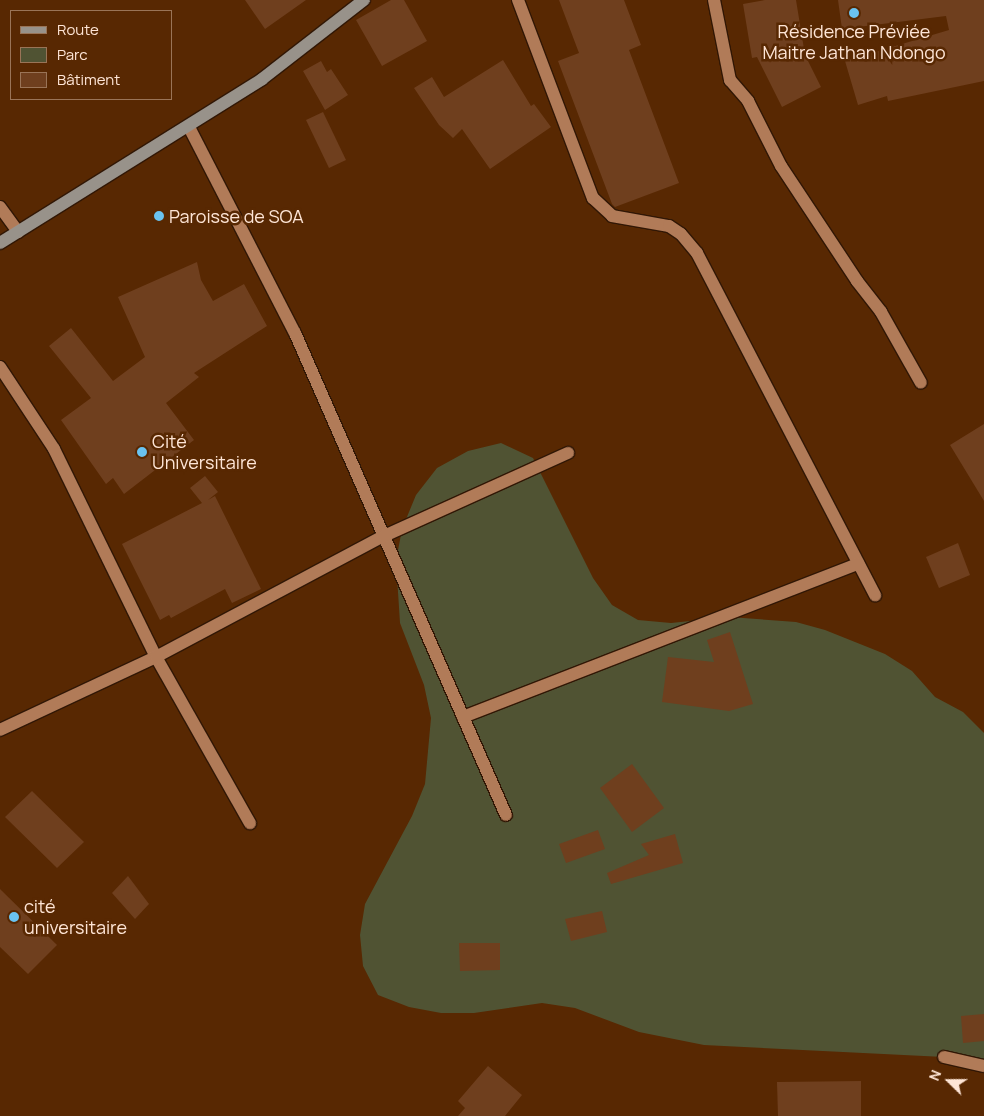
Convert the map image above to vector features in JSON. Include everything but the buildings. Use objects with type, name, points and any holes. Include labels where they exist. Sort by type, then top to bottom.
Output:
[{"type":"street","points":[[0,244],[189,127],[262,79],[364,0]]},
{"type":"street","points":[[518,0],[593,198],[612,216],[669,226],[682,234],[697,253],[858,564],[876,595]]},
{"type":"street","points":[[714,0],[730,80],[748,101],[782,166],[856,281],[881,312],[921,383]]},
{"type":"street","points":[[189,127],[295,333],[506,815]]},
{"type":"street","points":[[0,208],[18,232]]},
{"type":"street","points":[[0,367],[54,449],[156,657],[250,822]]},
{"type":"street","points":[[0,730],[156,657],[384,536],[568,453]]},
{"type":"street","points":[[463,717],[858,564]]},
{"type":"street","points":[[944,1057],[984,1066]]},
{"type":"green space","points":[[501,443],[533,458],[593,578],[612,605],[638,620],[671,623],[729,617],[796,622],[825,630],[885,654],[912,671],[935,697],[963,712],[984,733],[984,1066],[944,1057],[704,1045],[639,1032],[575,1008],[542,1003],[474,1013],[441,1013],[409,1007],[378,995],[363,966],[360,935],[365,904],[412,816],[425,784],[431,718],[424,685],[400,623],[396,561],[402,529],[416,495],[437,468],[468,451]]},
{"type":"place","name":"Résidence Préviée Maitre Jathan Ndongo","points":[[854,13]]},
{"type":"place","name":"Paroisse de SOA","points":[[159,216]]},
{"type":"place","name":"Cité Universitaire","points":[[142,452]]},
{"type":"place","name":"cité universitaire","points":[[14,917]]}]
